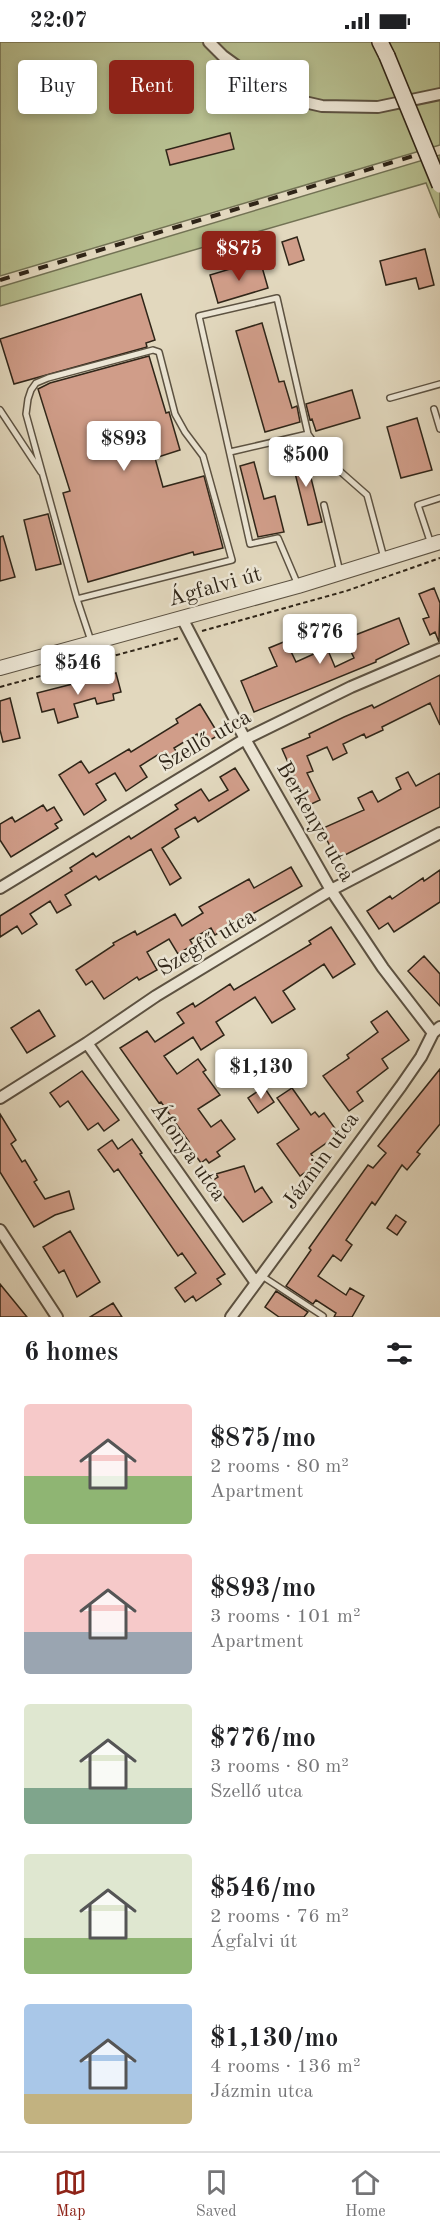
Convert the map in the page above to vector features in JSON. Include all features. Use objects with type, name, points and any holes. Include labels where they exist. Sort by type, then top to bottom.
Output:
[{"type":"main road","points":[[383,49],[440,185]]},
{"type":"street","points":[[209,42],[223,56],[278,96],[322,106],[378,107],[440,94]]},
{"type":"street","name":"Ágfalvi út","points":[[0,668],[298,586],[436,544]]},
{"type":"street","name":"Berkenye utca","points":[[182,618],[245,739],[331,890],[383,968],[437,1030]]},
{"type":"street","name":"Szellő utca","points":[[0,888],[245,739],[351,687],[440,649]]},
{"type":"street","name":"Szegfű utca","points":[[0,1098],[156,996],[331,890],[440,832]]},
{"type":"street","name":"Jázmin utca","points":[[231,1317],[408,1076],[437,1030]]},
{"type":"street","name":"Áfonya utca","points":[[87,1043],[259,1279]]},
{"type":"street","points":[[0,1230],[57,1317]]},
{"type":"lane","points":[[298,586],[278,538],[250,544],[199,316],[277,298],[308,434],[325,458],[368,495],[385,560]]},
{"type":"lane","points":[[77,598],[232,560],[203,456],[175,414],[159,352],[147,350],[48,378],[36,383],[28,399],[26,414],[77,598],[91,643]]},
{"type":"lane","points":[[390,398],[440,384]]},
{"type":"lane","points":[[434,409],[440,429]]},
{"type":"lane","points":[[0,410],[44,476]]},
{"type":"lane","points":[[230,452],[308,434]]},
{"type":"lane","points":[[436,544],[418,504],[440,498]]},
{"type":"lane","points":[[324,505],[341,573]]},
{"type":"lane","points":[[259,1279],[323,1316]]},
{"type":"path","points":[[0,687],[346,591],[440,558]]},
{"type":"green space","points":[[0,42],[440,42],[440,145],[0,276]]},
{"type":"green space","points":[[440,155],[440,218],[426,183],[0,306],[0,287]]},
{"type":"building","points":[[230,133],[234,149],[170,165],[166,150]]},
{"type":"building","points":[[297,237],[304,260],[289,265],[282,242]]},
{"type":"building","points":[[425,249],[434,285],[419,289],[416,278],[386,285],[380,261]]},
{"type":"building","points":[[260,260],[268,288],[218,303],[210,275]]},
{"type":"building","points":[[141,294],[155,340],[146,343],[147,347],[14,384],[0,339]]},
{"type":"building","points":[[262,323],[279,382],[284,381],[292,408],[297,406],[300,422],[265,432],[236,331]]},
{"type":"building","points":[[149,356],[180,450],[155,458],[163,487],[204,476],[223,548],[194,555],[193,552],[88,582],[63,493],[70,491],[38,389],[50,383]]},
{"type":"building","points":[[352,390],[360,418],[316,431],[312,419],[310,420],[306,404]]},
{"type":"building","points":[[417,418],[432,470],[401,478],[387,427]]},
{"type":"building","points":[[304,450],[322,522],[308,525],[290,453]]},
{"type":"building","points":[[254,462],[264,499],[275,496],[284,532],[258,537],[240,466]]},
{"type":"building","points":[[48,514],[61,564],[36,570],[24,520]]},
{"type":"building","points":[[3,536],[15,577],[0,581],[0,537]]},
{"type":"building","points":[[434,588],[440,603],[439,642],[435,632],[430,635],[423,619],[429,617],[419,594]]},
{"type":"building","points":[[399,618],[409,644],[376,662],[254,712],[241,681],[277,666],[269,648],[286,641],[296,662],[327,648],[335,667],[354,658],[345,639]]},
{"type":"building","points":[[116,673],[121,692],[113,694],[114,700],[97,704],[95,698],[74,704],[78,717],[58,723],[54,709],[42,712],[37,693]]},
{"type":"building","points":[[440,675],[440,725],[430,703],[382,727],[383,730],[366,738],[364,734],[343,744],[347,753],[333,760],[327,747],[307,756],[313,771],[307,773],[320,800],[305,807],[300,797],[303,796],[282,749],[310,737],[309,734],[344,717],[372,705],[374,708]]},
{"type":"building","points":[[10,698],[20,738],[3,742],[0,730],[0,701]]},
{"type":"building","points":[[200,704],[219,735],[203,744],[197,734],[174,748],[180,757],[166,766],[159,754],[140,766],[147,777],[126,791],[115,773],[96,784],[106,800],[84,815],[59,775],[81,761],[89,773],[129,749],[131,752],[178,723],[176,719]]},
{"type":"building","points":[[235,768],[249,790],[198,822],[195,817],[175,829],[179,837],[162,848],[181,878],[170,885],[151,849],[99,880],[96,876],[65,895],[71,905],[57,913],[50,901],[30,914],[37,924],[22,934],[17,926],[0,937],[0,916],[72,871],[70,868],[93,853],[96,857],[129,836],[131,839],[178,809],[175,805],[201,789],[209,801],[228,790],[220,777]]},
{"type":"building","points":[[408,772],[416,786],[440,773],[440,807],[337,859],[321,829],[364,810],[358,798],[372,791],[378,802],[401,789],[396,778]]},
{"type":"building","points":[[43,805],[47,811],[54,807],[62,820],[55,824],[58,828],[11,857],[0,840],[0,824],[12,817],[15,822]]},
{"type":"building","points":[[291,867],[302,886],[215,935],[211,928],[190,940],[193,945],[178,954],[169,939],[147,952],[157,970],[139,980],[137,977],[104,999],[92,981],[86,985],[76,970],[114,945],[113,943],[135,931],[137,935],[175,914],[182,926],[203,913],[199,907],[249,879],[254,888]]},
{"type":"building","points":[[440,870],[440,902],[394,932],[388,923],[379,929],[367,911],[390,896],[392,899],[423,878],[424,881]]},
{"type":"building","points":[[331,927],[355,964],[333,978],[324,964],[283,991],[295,1009],[272,1023],[255,997],[216,1022],[224,1035],[201,1050],[193,1037],[164,1056],[177,1074],[198,1059],[206,1070],[203,1072],[220,1095],[198,1109],[211,1127],[221,1120],[235,1139],[217,1152],[220,1156],[209,1163],[206,1159],[201,1163],[161,1102],[159,1103],[120,1048],[147,1031],[155,1042],[184,1023],[177,1013],[193,1003],[195,1007],[230,984],[234,990],[311,944],[309,941]]},
{"type":"building","points":[[424,956],[440,974],[440,1006],[408,971]]},
{"type":"building","points":[[39,1010],[55,1036],[27,1053],[11,1028]]},
{"type":"building","points":[[387,1011],[409,1040],[382,1059],[388,1068],[357,1092],[363,1101],[349,1111],[323,1076],[349,1058],[347,1055],[378,1032],[371,1022]]},
{"type":"building","points":[[440,1069],[440,1124],[417,1152],[420,1154],[407,1170],[402,1165],[375,1205],[372,1202],[346,1240],[352,1245],[341,1261],[333,1255],[318,1276],[346,1295],[350,1288],[364,1296],[352,1317],[334,1317],[336,1313],[316,1300],[313,1304],[286,1286],[311,1250],[309,1248],[368,1165],[373,1168],[386,1153],[378,1146]]},
{"type":"building","points":[[82,1071],[119,1120],[104,1131],[98,1123],[88,1130],[68,1101],[60,1107],[50,1093]]},
{"type":"building","points":[[264,1087],[274,1102],[258,1113],[248,1098]]},
{"type":"building","points":[[292,1088],[311,1115],[315,1112],[319,1117],[324,1113],[339,1134],[311,1154],[318,1163],[300,1176],[277,1144],[299,1129],[277,1098]]},
{"type":"building","points":[[0,1114],[16,1140],[11,1144],[22,1162],[25,1160],[37,1180],[34,1182],[45,1199],[69,1191],[74,1209],[55,1215],[34,1227],[0,1172]]},
{"type":"building","points":[[132,1139],[142,1153],[140,1154],[225,1274],[217,1279],[221,1284],[196,1301],[193,1296],[185,1302],[175,1288],[196,1273],[182,1253],[178,1256],[118,1169],[114,1172],[98,1150],[112,1140],[118,1149]]},
{"type":"building","points":[[244,1166],[255,1192],[262,1187],[272,1202],[243,1222],[212,1181],[218,1177],[216,1174]]},
{"type":"building","points":[[396,1215],[406,1222],[397,1235],[387,1228]]},
{"type":"building","points":[[70,1231],[100,1282],[77,1297],[64,1270],[59,1273],[43,1247]]},
{"type":"building","points":[[0,1284],[27,1317],[0,1317]]},
{"type":"building","points":[[276,1291],[308,1312],[304,1317],[279,1317],[265,1307]]},
{"type":"building","points":[[113,1303],[122,1317],[90,1317]]},
{"type":"railway","points":[[0,280],[440,148]]}]
